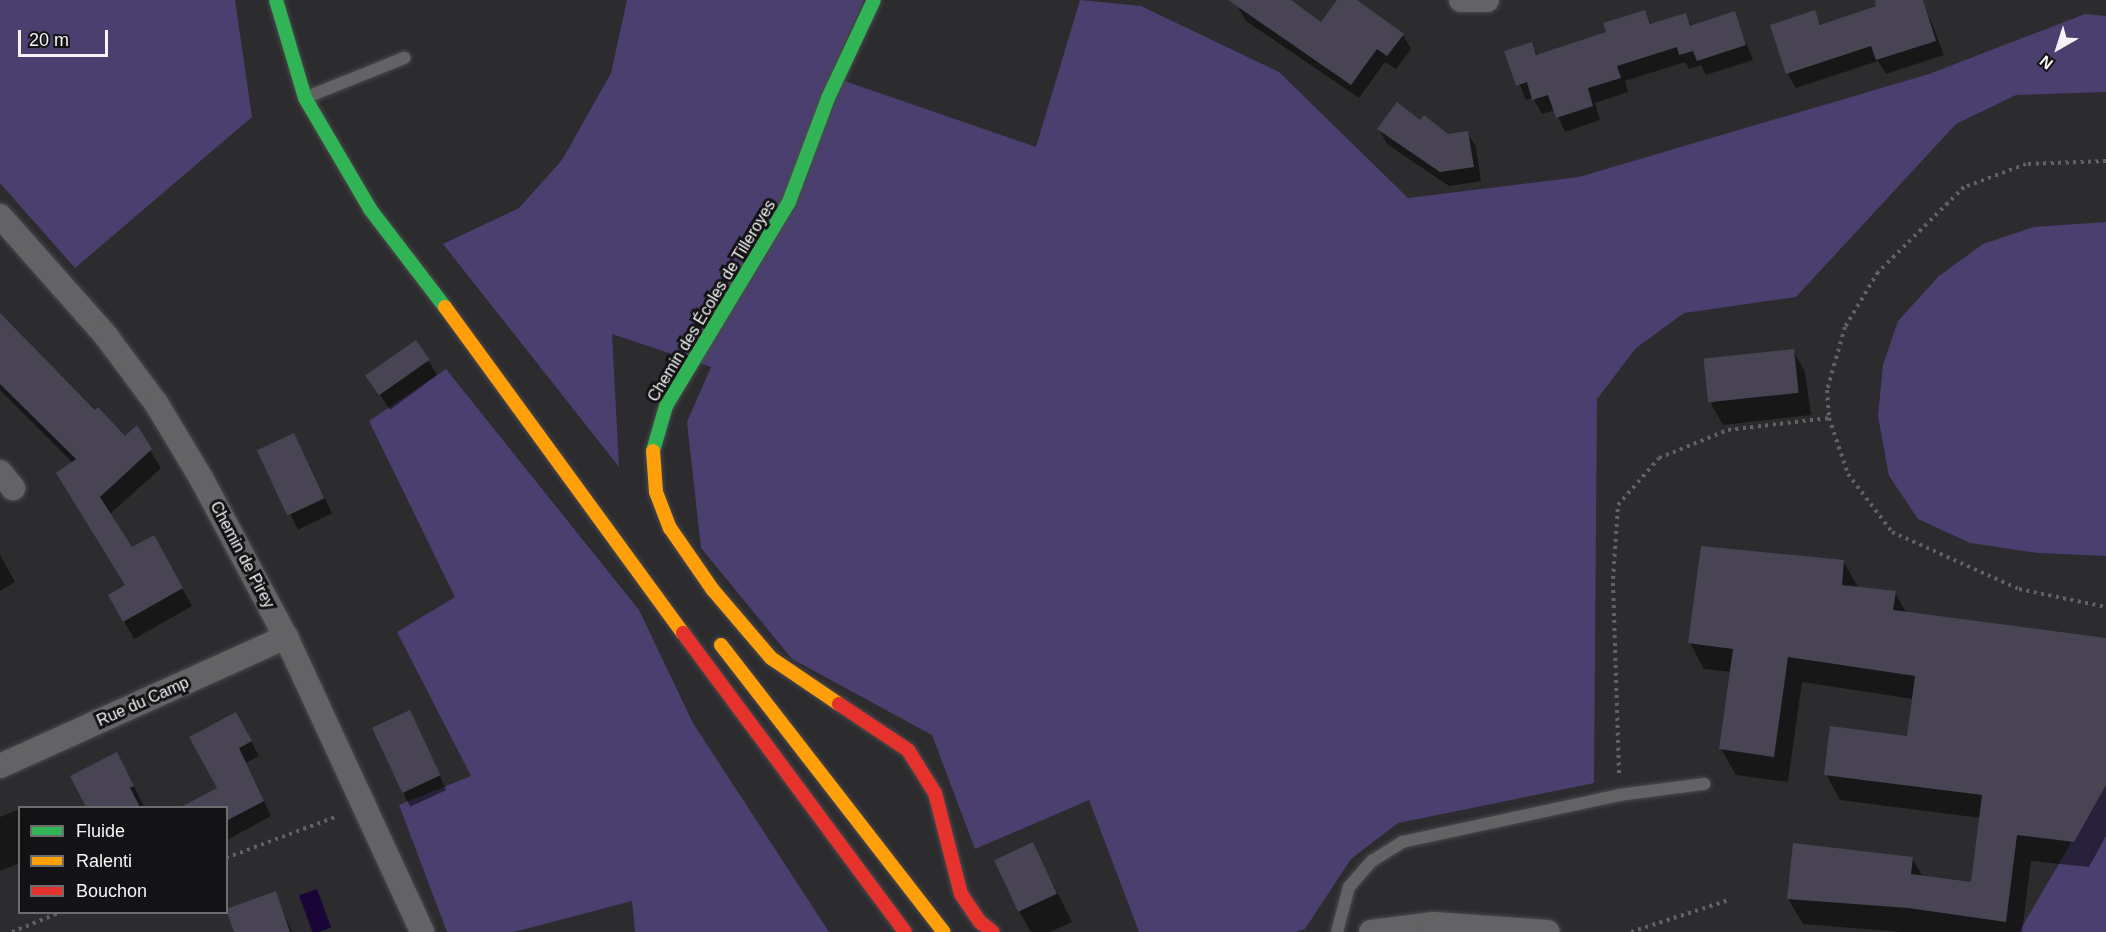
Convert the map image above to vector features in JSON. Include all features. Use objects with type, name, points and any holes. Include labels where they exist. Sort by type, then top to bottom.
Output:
[{"type":"main road","points":[[276,0],[304,98],[370,209],[532,422],[564,473],[710,666],[816,817],[905,932]]},
{"type":"main road","name":"Chemin des Écoles de Tilleroyes","points":[[874,0],[828,98],[789,202],[666,406],[653,445],[656,492],[670,528],[682,546],[713,590],[771,658],[908,750],[935,793],[961,894],[980,922],[993,932]]},
{"type":"main road","points":[[532,422],[574,459],[595,486]]},
{"type":"main road","points":[[714,637],[944,932]]},
{"type":"street","points":[[1461,0],[1486,0]]},
{"type":"street","name":"Chemin de Pirey","points":[[4,228],[106,336],[156,404],[201,478],[286,637],[362,807],[422,932]]},
{"type":"street","name":"Rue du Camp","points":[[0,766],[286,637]]},
{"type":"street","points":[[816,817],[854,846],[924,932]]},
{"type":"street","points":[[1371,932],[1433,924],[1548,932]]},
{"type":"lane","points":[[304,98],[404,58]]},
{"type":"lane","points":[[1337,932],[1348,887],[1372,861],[1402,842],[1619,795],[1704,784]]},
{"type":"path","points":[[2106,161],[2026,164],[1964,187],[1878,272],[1845,327],[1827,390],[1829,418],[1848,474],[1892,532],[2019,589],[2106,607]]},
{"type":"path","points":[[1619,795],[1613,579],[1618,505],[1659,458],[1728,430],[1829,418]]},
{"type":"path","points":[[228,857],[362,807]]},
{"type":"path","points":[[1631,932],[1729,900]]},
{"type":"path","points":[[12,932],[56,914]]},
{"type":"shaded area","points":[[0,0],[235,0],[252,117],[75,268],[0,183]]},
{"type":"shaded area","points":[[627,0],[864,0],[830,76],[1036,147],[1080,0],[1141,6],[1279,72],[1408,198],[1579,177],[1929,74],[2085,14],[2106,16],[2106,92],[2016,95],[1956,124],[1796,297],[1684,313],[1636,348],[1597,399],[1594,783],[1398,823],[1351,859],[1305,929],[1296,932],[1139,932],[1089,800],[975,849],[932,735],[792,659],[701,548],[687,422],[711,367],[612,334],[619,467],[443,244],[519,208],[562,160],[611,73]]},
{"type":"shaded area","points":[[2106,222],[2106,556],[2038,553],[1970,543],[1918,519],[1889,476],[1878,416],[1883,365],[1898,321],[1939,276],[1983,244],[2034,227]]},
{"type":"shaded area","points":[[446,369],[639,610],[693,723],[829,932],[635,932],[632,901],[514,932],[447,932],[399,805],[471,776],[397,632],[455,597],[369,421]]},
{"type":"shaded area","points":[[2106,783],[2106,932],[2019,932]]},
{"type":"shaded area","points":[[317,889],[331,928],[312,932],[299,895]]},
{"type":"building","points":[[1228,0],[1291,0],[1321,22],[1337,0],[1357,0],[1404,34],[1387,56],[1377,49],[1351,85]]},
{"type":"building","points":[[1875,0],[1923,0],[1936,41],[1876,60],[1871,46],[1786,74],[1770,25],[1815,10],[1820,25],[1876,6]]},
{"type":"building","points":[[1645,10],[1650,24],[1686,13],[1690,26],[1735,11],[1746,45],[1697,61],[1693,51],[1679,55],[1677,47],[1617,66],[1621,78],[1588,88],[1593,106],[1556,118],[1548,95],[1532,100],[1527,82],[1516,86],[1504,51],[1532,42],[1536,55],[1606,32],[1603,23]]},
{"type":"building","points":[[1397,102],[1420,120],[1424,115],[1448,134],[1468,131],[1474,167],[1440,172],[1377,129]]},
{"type":"building","points":[[0,313],[95,410],[98,407],[125,436],[137,425],[152,449],[100,497],[132,547],[154,535],[183,588],[123,622],[108,595],[125,585],[56,473],[76,459],[0,384]]},
{"type":"building","points":[[416,340],[430,360],[379,395],[365,376]]},
{"type":"building","points":[[1794,349],[1799,393],[1708,402],[1703,359]]},
{"type":"building","points":[[294,433],[324,498],[287,516],[257,450]]},
{"type":"building","points":[[1701,546],[1844,560],[1842,585],[1896,591],[1893,610],[2106,638],[2106,785],[2074,842],[2017,835],[2006,922],[1908,908],[1787,899],[1793,843],[1913,857],[1911,874],[1971,882],[1982,795],[1824,775],[1830,726],[1907,736],[1915,676],[1788,657],[1774,757],[1719,749],[1733,649],[1688,643]]},
{"type":"building","points":[[410,710],[440,775],[402,793],[372,728]]},
{"type":"building","points":[[236,712],[252,741],[239,748],[264,801],[228,820],[228,806],[183,806],[217,788],[189,737]]},
{"type":"building","points":[[117,752],[134,786],[130,788],[139,806],[85,806],[70,776]]},
{"type":"building","points":[[1033,842],[1057,894],[1018,912],[994,860]]},
{"type":"building","points":[[276,891],[290,932],[234,932],[228,908]]},
{"type":"traffic: fast","points":[[276,0],[305,98],[370,209],[445,307]]},
{"type":"traffic: fast","points":[[653,451],[666,406],[789,202],[828,98],[874,0]]},
{"type":"traffic: slow","points":[[445,307],[683,633]]},
{"type":"traffic: slow","points":[[653,451],[656,492],[670,528],[713,590],[771,658],[839,704]]},
{"type":"traffic: slow","points":[[721,645],[944,932]]},
{"type":"traffic: jam","points":[[683,633],[905,932]]},
{"type":"traffic: jam","points":[[839,704],[908,750],[935,793],[961,894],[980,922],[993,932]]}]
